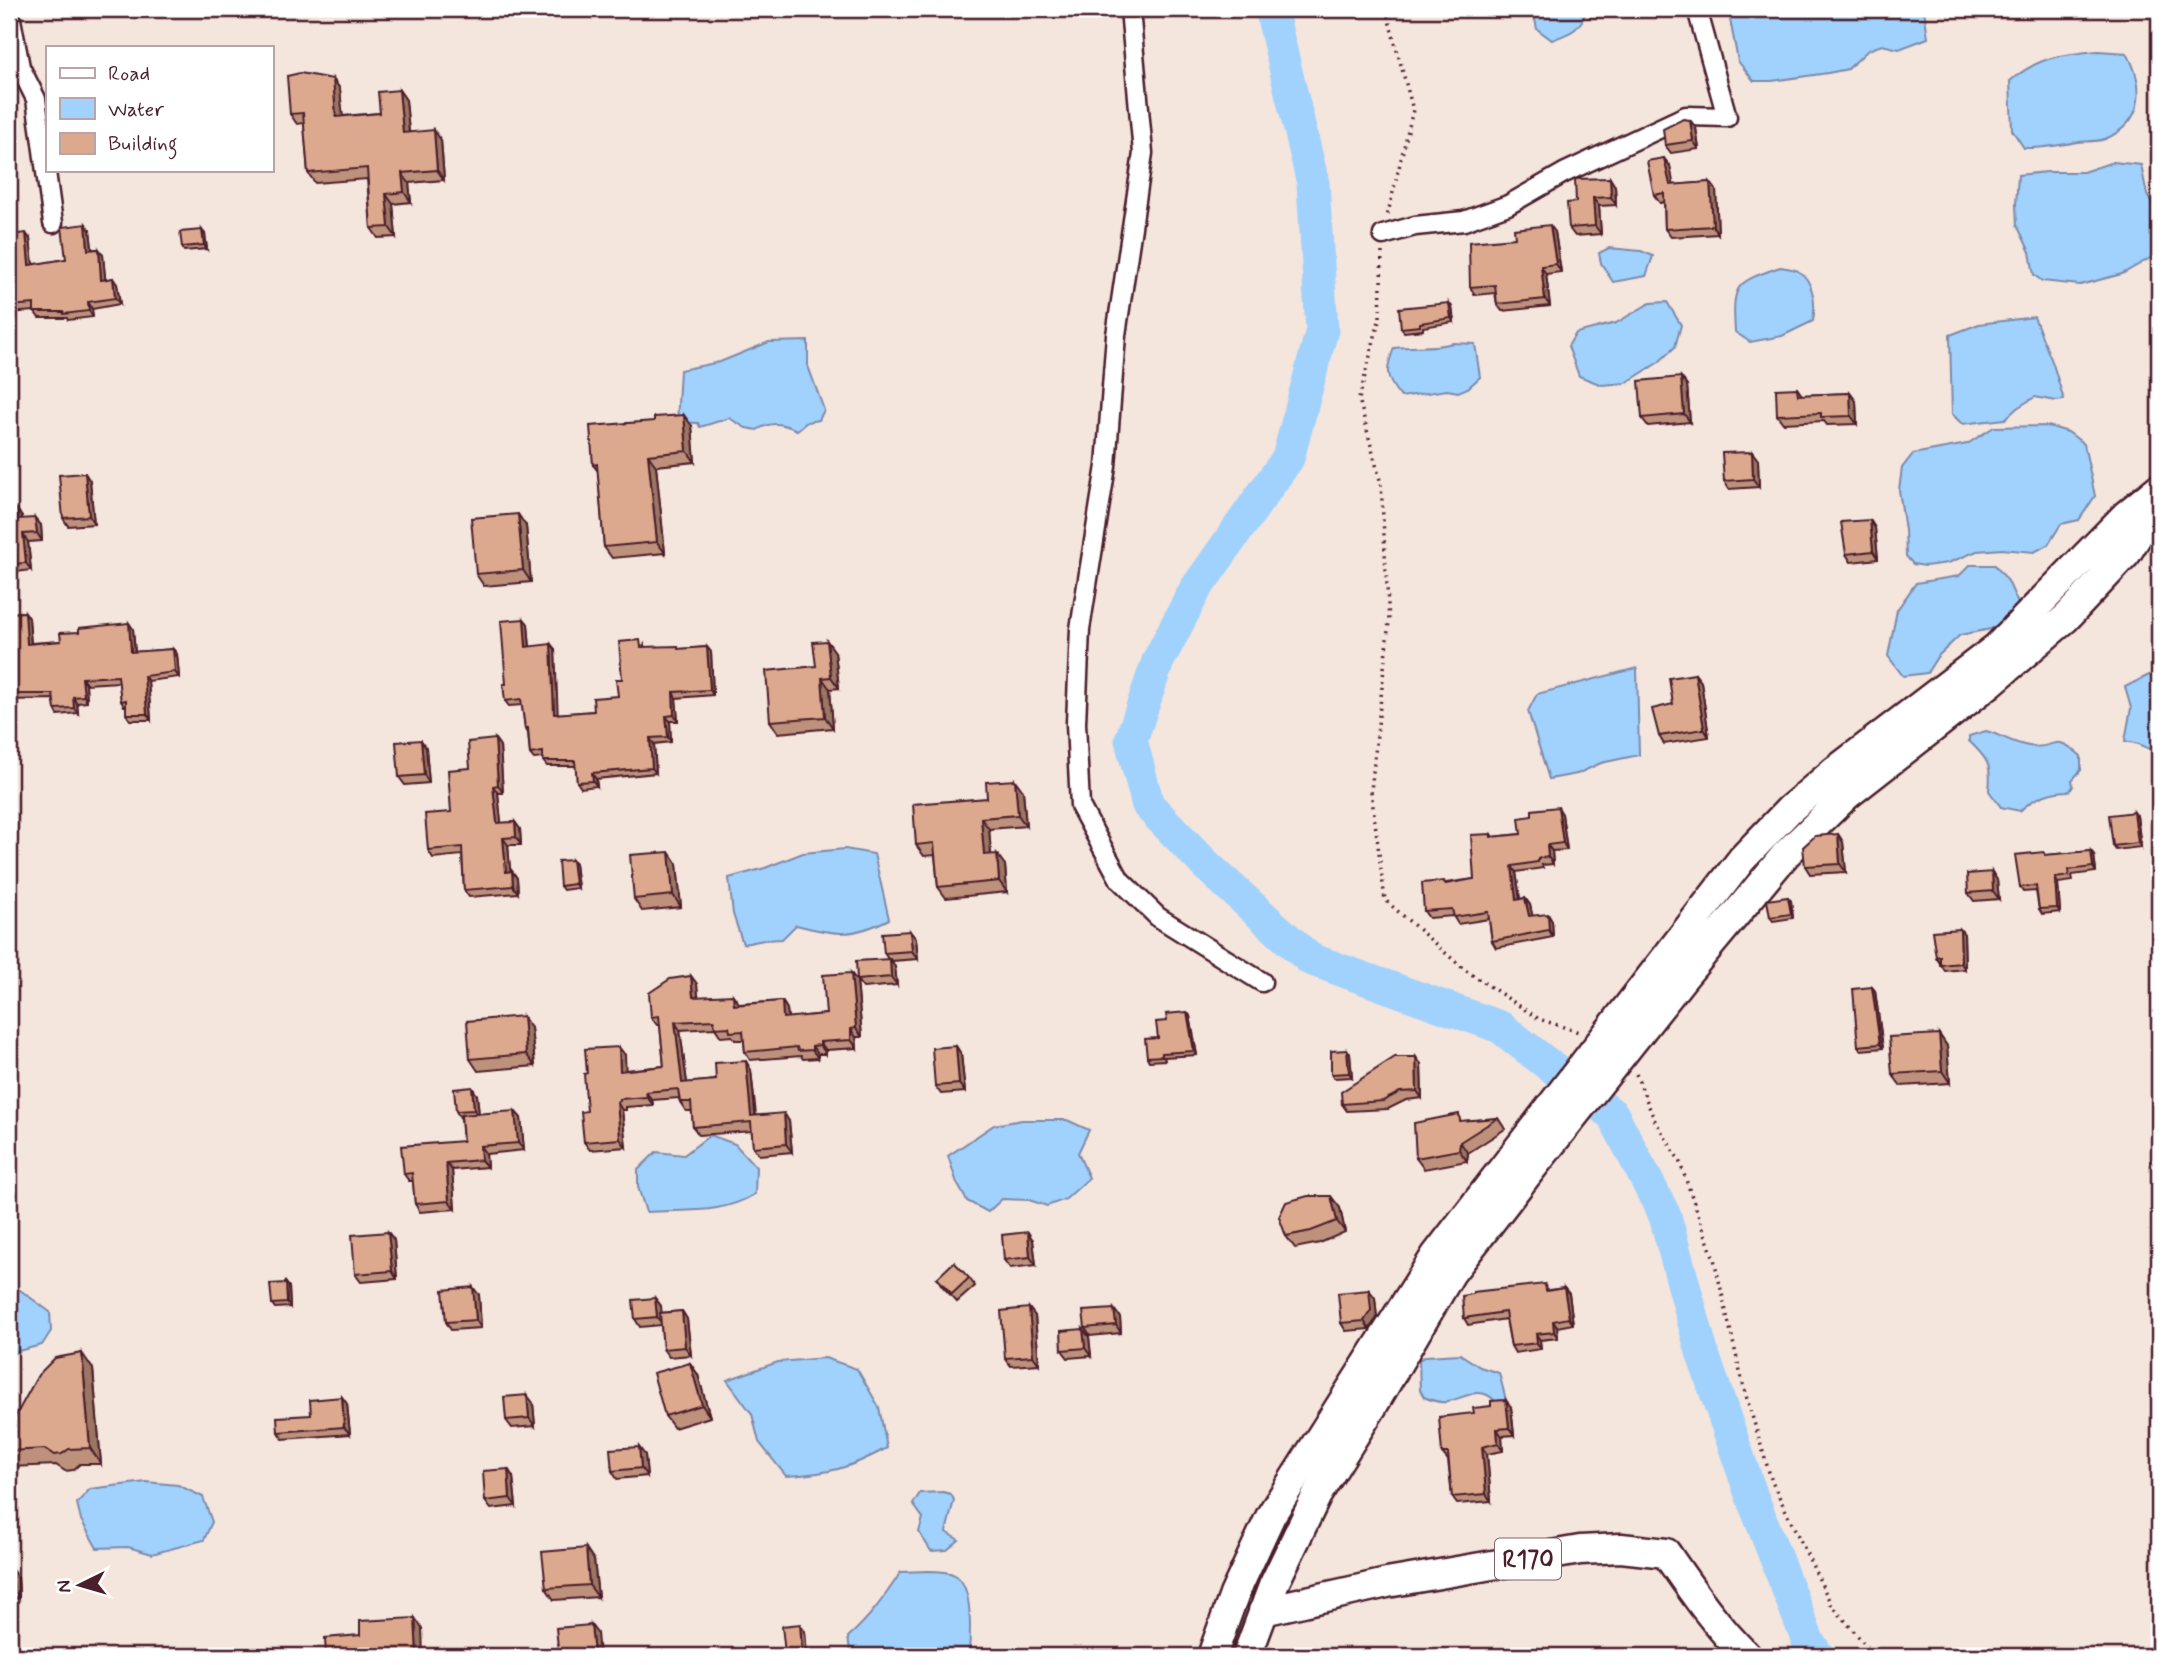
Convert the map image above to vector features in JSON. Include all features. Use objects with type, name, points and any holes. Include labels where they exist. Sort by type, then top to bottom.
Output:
[{"type":"main road","points":[[1212,1656],[1234,1595],[1271,1515],[1436,1255],[1524,1160],[1610,1053],[1742,859],[1790,808],[1997,646],[2126,514],[2159,488]]},
{"type":"main road","points":[[1610,1053],[1682,979],[1786,854],[1847,795],[1989,684],[2066,618],[2126,554],[2159,501]]},
{"type":"main road","points":[[1247,1656],[1273,1586],[1317,1495],[1451,1273],[1524,1160]]},
{"type":"main road","name":"R170","points":[[1263,1611],[1387,1583],[1580,1550],[1621,1548],[1666,1553],[1707,1613],[1747,1656]]},
{"type":"street","points":[[9,9],[20,67],[36,99],[46,172]]},
{"type":"street","points":[[1130,9],[1143,153],[1116,335],[1106,466],[1080,629],[1076,723],[1080,806],[1120,880],[1158,917],[1262,982]]},
{"type":"street","points":[[1382,234],[1415,226],[1464,220],[1508,205],[1564,173],[1686,116],[1727,117],[1697,9]]},
{"type":"street","points":[[46,172],[53,223]]},
{"type":"path","points":[[1386,9],[1413,110],[1382,234],[1380,317],[1359,399],[1381,484],[1389,621],[1371,791],[1385,900],[1465,970],[1539,1019],[1610,1053],[1635,1073],[1654,1119],[1679,1160],[1714,1259],[1744,1389],[1772,1482],[1831,1604],[1867,1647]]},
{"type":"water","points":[[1587,9],[1582,22],[1575,29],[1552,40],[1537,29],[1533,10]]},
{"type":"water","points":[[1728,9],[1924,9],[1928,38],[1899,49],[1882,45],[1868,50],[1848,69],[1772,81],[1754,81],[1738,61]]},
{"type":"water","points":[[2098,51],[2127,53],[2133,65],[2137,78],[2138,102],[2128,123],[2102,140],[2024,148],[2012,130],[2010,81],[2031,66],[2051,58]]},
{"type":"water","points":[[2113,162],[2141,165],[2147,195],[2159,217],[2159,253],[2122,274],[2080,285],[2042,281],[2034,275],[2030,252],[2017,225],[2018,175],[2083,172]]},
{"type":"water","points":[[1609,248],[1641,251],[1653,256],[1646,276],[1613,282],[1601,263],[1599,253]]},
{"type":"water","points":[[1780,267],[1798,271],[1808,281],[1814,300],[1813,321],[1782,336],[1750,342],[1735,332],[1736,294],[1745,282]]},
{"type":"water","points":[[1667,302],[1681,325],[1675,347],[1659,362],[1626,383],[1602,385],[1579,376],[1568,346],[1576,333],[1616,323],[1650,303]]},
{"type":"water","points":[[2034,317],[2064,400],[2035,397],[2005,419],[1962,424],[1952,414],[1950,335],[1979,324]]},
{"type":"water","points":[[808,341],[808,366],[824,410],[819,420],[807,422],[797,430],[777,424],[757,430],[746,428],[729,418],[700,427],[698,423],[677,422],[680,370],[720,362],[769,342]]},
{"type":"water","points":[[1475,344],[1480,377],[1468,388],[1458,392],[1447,390],[1401,397],[1388,374],[1394,348]]},
{"type":"water","points":[[2048,426],[2068,432],[2084,444],[2095,496],[2079,520],[2061,524],[2048,545],[2034,552],[2002,549],[1977,551],[1948,563],[1925,566],[1913,564],[1906,556],[1899,490],[1902,468],[1913,454],[1967,444],[1994,427]]},
{"type":"water","points":[[1970,565],[1995,565],[2008,581],[2020,608],[1991,629],[1960,635],[1937,657],[1927,673],[1903,676],[1888,656],[1897,610],[1916,583],[1959,576]]},
{"type":"water","points":[[1637,668],[1639,755],[1601,763],[1577,774],[1549,779],[1528,711],[1537,694]]},
{"type":"water","points":[[2159,672],[2159,752],[2156,752],[2125,741],[2131,708],[2125,687]]},
{"type":"water","points":[[1986,731],[2023,745],[2038,747],[2059,743],[2072,748],[2081,756],[2081,770],[2072,780],[2070,791],[2043,796],[2020,811],[2001,807],[1989,791],[1990,775],[1987,763],[1969,741],[1969,736]]},
{"type":"water","points":[[845,849],[874,854],[889,919],[864,929],[843,933],[796,925],[782,939],[743,944],[733,914],[729,878],[803,853]]},
{"type":"water","points":[[1022,1120],[1067,1120],[1089,1130],[1078,1153],[1089,1178],[1066,1199],[1047,1206],[1029,1200],[1002,1199],[988,1212],[967,1201],[957,1183],[948,1156],[994,1125]]},
{"type":"water","points":[[710,1135],[735,1144],[756,1167],[755,1194],[742,1201],[716,1208],[646,1212],[638,1187],[638,1170],[656,1152],[684,1155]]},
{"type":"water","points":[[20,1290],[50,1312],[51,1331],[42,1345],[9,1356],[9,1291]]},
{"type":"water","points":[[1460,1354],[1480,1367],[1499,1373],[1506,1400],[1495,1401],[1489,1396],[1477,1393],[1446,1402],[1424,1397],[1420,1390],[1419,1360],[1426,1356]]},
{"type":"water","points":[[825,1358],[857,1369],[879,1407],[887,1448],[839,1469],[786,1476],[759,1442],[752,1414],[727,1380],[778,1362]]},
{"type":"water","points":[[146,1482],[178,1485],[203,1497],[212,1522],[204,1540],[152,1554],[128,1547],[97,1548],[81,1520],[77,1503],[90,1489]]},
{"type":"water","points":[[920,1493],[951,1494],[954,1500],[946,1532],[959,1540],[947,1550],[931,1551],[919,1532],[923,1518],[913,1504]]},
{"type":"water","points":[[928,1571],[955,1575],[965,1589],[970,1612],[969,1655],[855,1656],[850,1651],[848,1637],[870,1614],[901,1572]]},
{"type":"building","points":[[300,73],[333,79],[336,117],[380,113],[378,92],[399,90],[403,133],[434,130],[437,170],[402,173],[404,192],[386,194],[389,227],[371,228],[367,168],[308,173],[303,113],[290,114],[287,76]]},
{"type":"building","points":[[1683,119],[1690,120],[1693,141],[1665,145],[1663,129]]},
{"type":"building","points":[[1664,158],[1670,185],[1710,182],[1713,226],[1665,229],[1664,193],[1654,195],[1647,161]]},
{"type":"building","points":[[1610,178],[1611,197],[1593,198],[1595,226],[1569,228],[1567,203],[1576,202],[1575,179]]},
{"type":"building","points":[[86,224],[88,250],[99,249],[101,280],[113,278],[115,298],[88,302],[89,311],[64,314],[34,312],[34,304],[9,306],[9,235],[26,233],[29,265],[66,259],[62,227]]},
{"type":"building","points":[[1550,225],[1556,264],[1541,266],[1545,299],[1497,304],[1495,285],[1470,287],[1469,242],[1515,238],[1514,229]]},
{"type":"building","points":[[202,230],[204,245],[182,247],[180,232]]},
{"type":"building","points":[[1449,303],[1451,318],[1401,328],[1399,308]]},
{"type":"building","points":[[1681,377],[1684,414],[1642,418],[1639,381]]},
{"type":"building","points":[[1797,388],[1798,395],[1850,393],[1851,416],[1821,417],[1821,413],[1777,415],[1776,389]]},
{"type":"building","points":[[684,415],[687,451],[648,455],[657,542],[604,547],[597,464],[593,465],[590,426],[654,421],[654,417]]},
{"type":"building","points":[[1752,452],[1753,479],[1724,481],[1722,453]]},
{"type":"building","points":[[85,473],[89,516],[63,518],[59,475]]},
{"type":"building","points":[[17,509],[18,519],[35,518],[37,533],[23,534],[26,563],[9,564],[9,510]]},
{"type":"building","points":[[518,514],[523,570],[476,574],[471,518]]},
{"type":"building","points":[[1870,520],[1873,551],[1846,554],[1841,522]]},
{"type":"building","points":[[25,612],[27,644],[61,641],[60,633],[79,632],[79,628],[129,623],[131,652],[173,649],[175,672],[144,676],[147,714],[126,714],[126,700],[121,701],[118,676],[82,678],[84,696],[73,697],[74,708],[55,709],[53,694],[9,694],[9,613]]},
{"type":"building","points":[[524,619],[526,647],[551,644],[554,714],[594,711],[593,698],[618,696],[616,679],[622,679],[619,642],[640,640],[641,647],[707,647],[710,690],[673,692],[674,715],[666,716],[668,737],[650,738],[652,768],[592,773],[593,781],[577,782],[575,761],[543,761],[543,752],[530,754],[528,728],[525,728],[521,699],[505,701],[501,621]]},
{"type":"building","points":[[827,641],[831,677],[822,678],[825,717],[770,721],[766,671],[816,666],[813,642]]},
{"type":"building","points":[[1695,674],[1704,729],[1659,736],[1652,709],[1673,704],[1669,678]]},
{"type":"building","points":[[495,739],[498,785],[493,786],[497,823],[515,822],[516,837],[503,838],[506,872],[512,871],[513,886],[464,890],[462,847],[428,850],[425,814],[451,812],[448,770],[470,768],[468,742]]},
{"type":"building","points":[[421,740],[424,775],[399,777],[396,742]]},
{"type":"building","points":[[1015,780],[1018,815],[981,818],[984,855],[997,854],[999,881],[938,887],[934,843],[916,845],[913,804],[987,798],[986,782]]},
{"type":"building","points":[[1558,807],[1563,843],[1547,845],[1548,857],[1538,858],[1538,862],[1512,866],[1516,900],[1525,898],[1529,916],[1548,914],[1549,930],[1492,941],[1488,912],[1454,917],[1452,909],[1424,911],[1422,883],[1444,881],[1445,884],[1474,879],[1471,835],[1491,834],[1491,837],[1521,834],[1519,818],[1532,816],[1532,810]]},
{"type":"building","points":[[2134,812],[2138,843],[2113,846],[2109,815]]},
{"type":"building","points":[[1838,834],[1840,864],[1805,866],[1803,847],[1815,836]]},
{"type":"building","points":[[2091,851],[2093,867],[2068,870],[2069,876],[2055,878],[2057,908],[2039,909],[2036,886],[2020,887],[2015,855]]},
{"type":"building","points":[[669,852],[673,895],[634,899],[630,855]]},
{"type":"building","points":[[572,860],[575,884],[560,886],[558,861]]},
{"type":"building","points":[[1992,872],[1993,891],[1968,893],[1967,874]]},
{"type":"building","points":[[1788,897],[1791,914],[1770,917],[1767,900]]},
{"type":"building","points":[[1960,929],[1961,963],[1940,965],[1932,931]]},
{"type":"building","points":[[910,931],[912,951],[884,953],[882,933]]},
{"type":"building","points":[[890,959],[891,977],[857,980],[856,961]]},
{"type":"building","points":[[851,973],[856,1028],[851,1029],[851,1040],[820,1042],[820,1045],[812,1046],[812,1050],[798,1051],[797,1047],[745,1052],[743,1031],[730,1032],[729,1027],[715,1028],[714,1020],[675,1022],[682,1083],[716,1080],[715,1063],[746,1061],[751,1116],[784,1113],[786,1144],[753,1147],[751,1122],[693,1127],[691,1102],[680,1102],[678,1089],[646,1092],[647,1097],[620,1099],[617,1102],[620,1139],[584,1142],[581,1112],[587,1111],[585,1049],[619,1047],[620,1071],[664,1066],[659,1016],[651,1017],[649,993],[670,979],[691,976],[693,997],[733,995],[734,1005],[782,1001],[783,1018],[826,1014],[823,975]]},
{"type":"building","points":[[1872,987],[1880,1044],[1858,1046],[1853,989]]},
{"type":"building","points":[[1187,1012],[1194,1051],[1147,1057],[1145,1039],[1158,1038],[1156,1022],[1167,1021],[1166,1014]]},
{"type":"building","points":[[523,1016],[526,1054],[470,1059],[467,1021]]},
{"type":"building","points":[[1939,1034],[1942,1071],[1892,1074],[1889,1037]]},
{"type":"building","points":[[956,1046],[959,1084],[935,1086],[932,1048]]},
{"type":"building","points":[[1347,1050],[1349,1073],[1331,1074],[1331,1051]]},
{"type":"building","points":[[1395,1057],[1416,1057],[1417,1091],[1400,1092],[1383,1101],[1342,1104],[1341,1092]]},
{"type":"building","points":[[472,1087],[474,1110],[456,1111],[454,1089]]},
{"type":"building","points":[[515,1111],[518,1143],[480,1146],[481,1160],[446,1163],[449,1201],[415,1204],[412,1173],[404,1174],[401,1146],[463,1141],[461,1115]]},
{"type":"building","points":[[1459,1114],[1460,1121],[1498,1118],[1460,1142],[1459,1150],[1416,1158],[1414,1123]]},
{"type":"building","points":[[1308,1196],[1331,1196],[1337,1221],[1311,1231],[1286,1236],[1279,1217],[1286,1202]]},
{"type":"building","points":[[388,1232],[392,1271],[355,1274],[352,1235]]},
{"type":"building","points":[[1028,1232],[1030,1257],[1004,1260],[1002,1235]]},
{"type":"building","points":[[954,1262],[969,1278],[952,1294],[937,1278]]},
{"type":"building","points":[[286,1283],[287,1303],[272,1304],[270,1284]]},
{"type":"building","points":[[1545,1284],[1546,1291],[1564,1288],[1569,1318],[1553,1321],[1554,1332],[1536,1334],[1537,1343],[1511,1346],[1505,1312],[1464,1318],[1462,1296],[1473,1292]]},
{"type":"building","points":[[473,1287],[476,1320],[446,1322],[443,1290]]},
{"type":"building","points":[[1369,1290],[1371,1310],[1364,1321],[1341,1323],[1338,1293]]},
{"type":"building","points":[[655,1298],[657,1317],[635,1319],[633,1300]]},
{"type":"building","points":[[1029,1308],[1033,1356],[1005,1358],[1001,1311]]},
{"type":"building","points":[[1114,1309],[1116,1325],[1085,1328],[1083,1311]]},
{"type":"building","points":[[682,1311],[685,1347],[663,1349],[660,1313]]},
{"type":"building","points":[[1083,1329],[1085,1348],[1062,1350],[1061,1331]]},
{"type":"building","points":[[82,1353],[90,1448],[69,1449],[54,1455],[45,1449],[9,1451],[9,1428],[38,1375],[55,1358]]},
{"type":"building","points":[[690,1363],[702,1405],[665,1416],[653,1373]]},
{"type":"building","points":[[527,1395],[529,1418],[506,1420],[504,1397]]},
{"type":"building","points":[[342,1397],[344,1427],[278,1432],[277,1417],[311,1415],[310,1400]]},
{"type":"building","points":[[1506,1400],[1509,1428],[1497,1429],[1498,1443],[1482,1447],[1486,1494],[1452,1497],[1448,1453],[1442,1453],[1439,1417],[1474,1413],[1473,1408],[1491,1406],[1491,1401]]},
{"type":"building","points":[[639,1447],[641,1468],[612,1471],[610,1449]]},
{"type":"building","points":[[508,1469],[510,1498],[485,1501],[483,1471]]},
{"type":"building","points":[[586,1548],[589,1585],[546,1588],[542,1552]]},
{"type":"building","points":[[9,1570],[12,1570],[14,1590],[9,1590]]},
{"type":"building","points":[[415,1618],[417,1656],[326,1656],[325,1638],[360,1635],[360,1621]]},
{"type":"building","points":[[800,1624],[802,1651],[785,1653],[782,1626]]},
{"type":"building","points":[[591,1625],[594,1654],[559,1656],[556,1628]]},
{"type":"waterway","points":[[1271,9],[1313,183],[1322,330],[1288,458],[1195,590],[1158,661],[1131,740],[1148,805],[1207,866],[1310,959],[1500,1027],[1613,1115],[1665,1216],[1702,1352],[1751,1494],[1808,1641],[1818,1656]]}]
